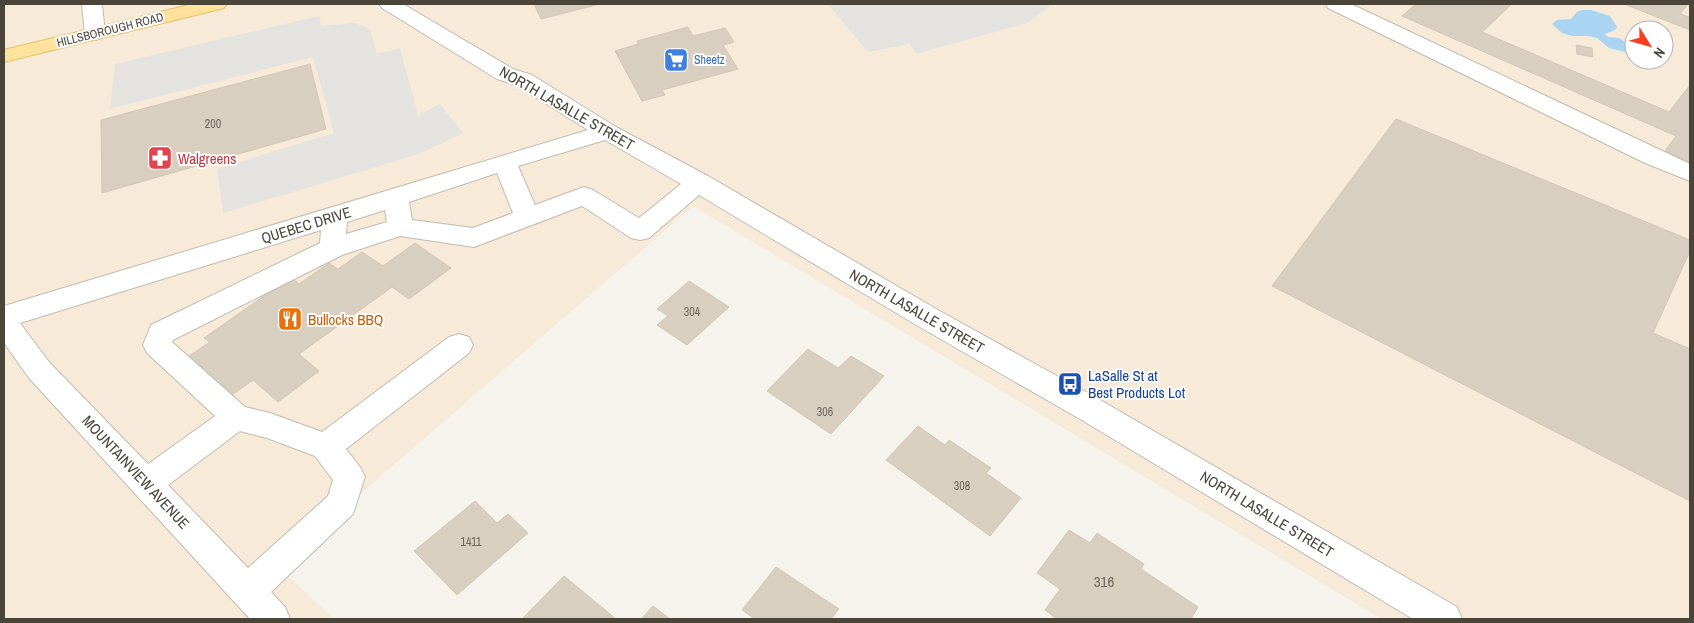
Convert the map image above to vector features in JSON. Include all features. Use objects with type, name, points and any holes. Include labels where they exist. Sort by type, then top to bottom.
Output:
[{"type":"main road","name":"HILLSBOROUGH ROAD","points":[[4,56],[217,4]]},
{"type":"street","points":[[92,4],[95,34]]},
{"type":"street","name":"NORTH LASALLE STREET","points":[[389,4],[505,74],[524,80],[608,132],[698,182],[928,318],[1099,415],[1445,619]]},
{"type":"street","points":[[1335,4],[1690,174]]},
{"type":"street","name":"QUEBEC DRIVE","points":[[4,317],[504,162],[608,132]]},
{"type":"street","points":[[504,162],[528,218]]},
{"type":"street","points":[[247,591],[342,504],[348,477],[326,447],[270,426],[236,417],[157,345],[161,333],[333,248],[400,227],[474,238],[584,196],[640,230],[698,182]]},
{"type":"street","points":[[396,197],[400,227]]},
{"type":"street","points":[[333,248],[334,216]]},
{"type":"street","name":"MOUNTAINVIEW AVENUE","points":[[4,322],[39,370],[273,619]]},
{"type":"street","points":[[326,447],[459,345]]},
{"type":"street","points":[[146,482],[236,417]]},
{"type":"shaded area","points":[[4,4],[1690,4],[1690,619],[1382,619],[693,206],[277,566],[334,619],[4,619]]},
{"type":"shaded area","points":[[828,4],[1050,4],[1049,7],[1027,23],[916,54],[910,44],[868,52]]},
{"type":"shaded area","points":[[319,16],[321,26],[355,23],[370,29],[377,54],[400,48],[418,115],[440,104],[463,133],[428,150],[396,161],[223,213],[217,169],[334,133],[313,57],[110,109],[115,64]]},
{"type":"water","points":[[1591,10],[1610,16],[1617,27],[1615,30],[1605,34],[1608,37],[1619,38],[1624,41],[1624,52],[1609,48],[1597,38],[1572,36],[1562,33],[1552,24],[1557,20],[1571,19],[1577,12]]},
{"type":"building","points":[[534,4],[600,4],[541,19]]},
{"type":"building","points":[[1416,4],[1512,4],[1482,32],[1669,112],[1690,85],[1690,162],[1665,151],[1676,136],[1402,16]]},
{"type":"building","points":[[1624,4],[1688,4],[1680,14],[1689,17],[1690,15],[1690,30],[1674,24],[1674,20],[1665,20]]},
{"type":"building","name":"Sheetz","points":[[688,27],[693,36],[725,28],[734,42],[723,45],[738,69],[662,90],[665,95],[642,101],[615,51],[638,44],[637,41]]},
{"type":"building","points":[[1576,45],[1592,48],[1593,57],[1577,54]]},
{"type":"building","name":"Walgreens","points":[[310,64],[326,129],[102,193],[101,120]]},
{"type":"building","points":[[1396,119],[1690,240],[1690,251],[1653,333],[1690,349],[1690,501],[1272,286]]},
{"type":"building","name":"Bullocks BBQ","points":[[415,243],[451,268],[409,299],[392,287],[299,354],[319,371],[278,402],[253,380],[232,395],[189,356],[210,342],[204,338],[291,277],[299,284],[329,263],[338,269],[362,252],[383,266]]},
{"type":"building","points":[[689,281],[729,307],[687,345],[657,325],[668,316],[657,309]]},
{"type":"building","points":[[808,349],[838,368],[851,356],[884,376],[831,434],[767,391]]},
{"type":"building","points":[[918,426],[945,445],[949,440],[991,468],[986,473],[1021,498],[990,536],[886,460]]},
{"type":"building","points":[[475,501],[497,523],[508,514],[528,533],[457,595],[414,551]]},
{"type":"building","points":[[1069,530],[1090,543],[1097,533],[1144,564],[1141,569],[1198,607],[1191,619],[1057,619],[1045,610],[1060,589],[1037,573]]},
{"type":"building","points":[[776,567],[839,609],[831,619],[755,619],[742,610]]},
{"type":"building","points":[[564,576],[616,619],[522,619]]},
{"type":"building","points":[[653,606],[670,619],[641,619]]},
{"type":"place","name":"Sheetz","points":[[676,60]]},
{"type":"place","name":"Walgreens","points":[[160,158]]},
{"type":"place","name":"Bullocks BBQ","points":[[290,319]]},
{"type":"place","name":"LaSalle St at Best Products Lot","points":[[1070,384]]}]
